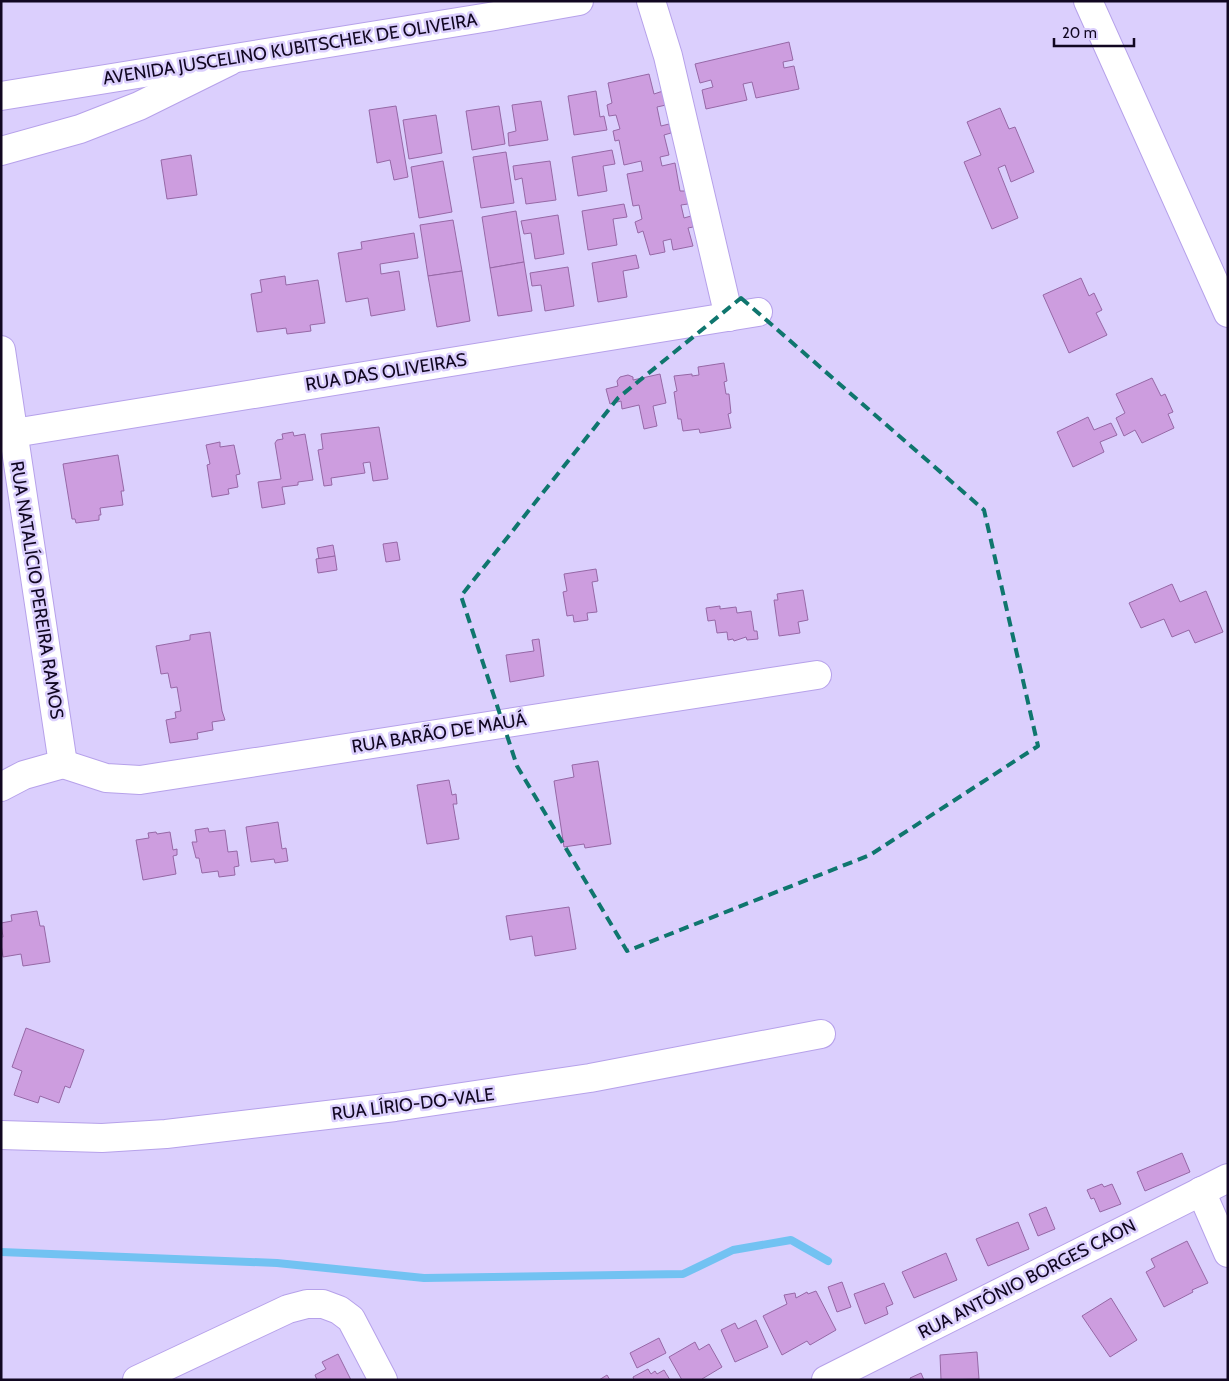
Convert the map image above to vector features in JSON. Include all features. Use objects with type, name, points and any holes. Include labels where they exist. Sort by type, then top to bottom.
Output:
[{"type":"street","name":"AVENIDA JUSCELINO KUBITSCHEK DE OLIVEIRA","points":[[1,96],[579,1]]},
{"type":"street","points":[[651,1],[668,56],[729,316]]},
{"type":"street","points":[[1088,1],[1228,313]]},
{"type":"street","points":[[1,151],[80,129],[139,106],[237,58]]},
{"type":"street","name":"RUA DAS OLIVEIRAS","points":[[14,433],[758,312]]},
{"type":"street","name":"RUA NATALÍCIO PEREIRA RAMOS","points":[[1,350],[63,764]]},
{"type":"street","name":"RUA BARÃO DE MAUÁ","points":[[63,764],[106,778],[140,780],[817,675]]},
{"type":"street","points":[[1,787],[24,775],[63,764]]},
{"type":"street","name":"RUA LÍRIO-DO-VALE","points":[[1,1135],[102,1138],[166,1134],[395,1107],[590,1078],[821,1034]]},
{"type":"street","name":"RUA ANTÔNIO BORGES CAON","points":[[826,1380],[1228,1178]]},
{"type":"street","points":[[1201,1191],[1228,1253]]},
{"type":"street","points":[[137,1380],[288,1309],[307,1304],[324,1304],[339,1310],[351,1319],[383,1380]]},
{"type":"highlighted area","points":[[741,298],[984,510],[1038,746],[870,855],[627,951],[517,766],[461,596],[618,398]]},
{"type":"building","points":[[789,42],[793,60],[783,62],[784,68],[794,66],[799,89],[756,98],[752,82],[743,84],[747,100],[706,109],[702,90],[713,87],[711,80],[700,83],[695,64]]},
{"type":"building","points":[[649,74],[654,94],[663,91],[666,105],[657,107],[661,126],[669,124],[671,133],[664,135],[669,155],[660,157],[662,166],[675,163],[680,191],[686,191],[688,204],[681,205],[684,218],[691,216],[693,227],[688,228],[693,246],[673,250],[671,239],[663,241],[665,252],[650,255],[643,231],[638,233],[635,222],[642,219],[639,205],[633,206],[627,174],[643,171],[641,161],[624,165],[619,140],[615,141],[613,131],[620,129],[616,115],[609,116],[607,105],[612,103],[608,83]]},
{"type":"building","points":[[596,91],[600,117],[604,116],[607,130],[574,135],[568,96]]},
{"type":"building","points":[[541,101],[548,140],[509,146],[508,133],[516,131],[512,105]]},
{"type":"building","points":[[396,106],[408,177],[394,180],[390,160],[377,163],[369,110]]},
{"type":"building","points":[[499,106],[505,144],[472,150],[466,111]]},
{"type":"building","points":[[1000,108],[1009,129],[1015,127],[1034,172],[1011,182],[1005,165],[998,168],[1018,218],[992,229],[964,162],[981,155],[967,122]]},
{"type":"building","points":[[436,115],[442,153],[409,159],[403,120]]},
{"type":"building","points":[[612,150],[615,164],[603,166],[607,191],[578,196],[572,157]]},
{"type":"building","points":[[506,152],[514,203],[481,208],[473,157]]},
{"type":"building","points":[[191,155],[197,195],[167,199],[161,160]]},
{"type":"building","points":[[443,161],[452,212],[419,218],[411,167]]},
{"type":"building","points":[[550,161],[556,200],[526,204],[522,178],[515,180],[513,166]]},
{"type":"building","points":[[624,204],[627,217],[613,219],[617,245],[588,250],[582,211]]},
{"type":"building","points":[[516,211],[524,262],[490,268],[482,217]]},
{"type":"building","points":[[558,215],[564,254],[535,259],[531,233],[524,234],[521,221]]},
{"type":"building","points":[[453,220],[462,271],[428,276],[420,225]]},
{"type":"building","points":[[414,233],[418,258],[380,264],[381,274],[399,271],[405,310],[371,316],[368,298],[346,302],[338,253],[362,249],[361,242]]},
{"type":"building","points":[[636,255],[639,268],[623,271],[627,297],[598,302],[592,263]]},
{"type":"building","points":[[524,262],[532,311],[498,316],[490,268]]},
{"type":"building","points":[[568,267],[574,306],[545,311],[541,285],[532,286],[530,273]]},
{"type":"building","points":[[462,271],[470,321],[437,327],[428,276]]},
{"type":"building","points":[[285,276],[286,285],[318,280],[325,323],[310,325],[311,331],[287,334],[286,328],[257,332],[251,294],[262,292],[260,280]]},
{"type":"building","points":[[1081,278],[1089,296],[1094,293],[1102,310],[1096,313],[1107,335],[1069,353],[1043,295]]},
{"type":"building","points":[[724,363],[727,381],[724,382],[726,394],[729,394],[731,413],[728,414],[731,428],[700,433],[699,429],[683,431],[681,419],[678,419],[674,392],[677,391],[674,376],[699,375],[698,367]]},
{"type":"building","points":[[660,374],[666,403],[653,406],[657,426],[644,429],[639,405],[622,409],[621,401],[610,404],[606,389],[618,386],[617,381],[620,377],[628,375],[633,377],[633,380]]},
{"type":"building","points":[[1152,378],[1161,396],[1165,394],[1173,412],[1168,414],[1174,428],[1142,443],[1135,430],[1124,436],[1116,418],[1125,413],[1116,394]]},
{"type":"building","points":[[1088,417],[1094,430],[1111,423],[1117,435],[1100,442],[1104,452],[1073,467],[1057,432]]},
{"type":"building","points":[[379,427],[388,479],[373,481],[370,462],[363,463],[365,473],[331,478],[332,485],[324,486],[318,450],[323,449],[321,434]]},
{"type":"building","points":[[293,432],[294,436],[305,434],[313,480],[298,482],[298,485],[282,487],[285,504],[262,508],[258,482],[281,479],[275,443],[277,440],[283,439],[282,434]]},
{"type":"building","points":[[220,442],[220,447],[234,445],[240,474],[236,475],[238,487],[228,489],[229,494],[212,497],[207,465],[210,464],[206,445]]},
{"type":"building","points":[[118,455],[124,491],[121,491],[123,505],[100,508],[101,515],[99,515],[99,520],[76,523],[75,519],[72,519],[63,464]]},
{"type":"building","points":[[397,542],[400,560],[386,562],[383,544]]},
{"type":"building","points":[[333,545],[335,556],[319,559],[317,548]]},
{"type":"building","points":[[335,556],[337,570],[318,573],[316,559]]},
{"type":"building","points":[[596,569],[598,581],[592,582],[597,612],[587,613],[588,620],[574,622],[573,615],[567,616],[563,592],[567,591],[564,574]]},
{"type":"building","points":[[1172,584],[1180,602],[1206,591],[1223,632],[1195,643],[1189,630],[1172,637],[1164,619],[1141,628],[1129,603]]},
{"type":"building","points":[[803,590],[808,620],[798,622],[800,633],[779,636],[774,600],[778,600],[777,594]]},
{"type":"building","points":[[720,606],[720,609],[736,607],[737,613],[751,611],[754,631],[757,631],[758,639],[747,640],[746,637],[734,641],[733,639],[728,640],[727,632],[717,633],[715,620],[708,621],[706,608]]},
{"type":"building","points":[[210,632],[225,720],[212,722],[213,730],[197,733],[198,739],[170,743],[166,720],[176,718],[175,712],[181,711],[177,687],[171,688],[168,673],[161,674],[156,646],[190,640],[190,635]]},
{"type":"building","points":[[539,639],[544,676],[510,682],[506,655],[534,651],[532,640]]},
{"type":"building","points":[[598,761],[611,844],[585,848],[584,844],[564,847],[554,781],[574,777],[572,765]]},
{"type":"building","points":[[449,780],[452,795],[456,794],[457,804],[453,804],[459,839],[427,844],[417,785]]},
{"type":"building","points":[[278,822],[282,849],[286,848],[288,861],[275,863],[274,859],[251,862],[246,827]]},
{"type":"building","points":[[208,828],[209,832],[225,830],[228,852],[237,851],[239,866],[234,867],[235,875],[219,877],[218,871],[202,873],[199,858],[196,858],[192,842],[197,842],[195,830]]},
{"type":"building","points":[[156,832],[157,834],[170,832],[173,850],[177,849],[177,855],[173,856],[176,874],[143,880],[136,840],[149,838],[148,833]]},
{"type":"building","points":[[569,907],[576,949],[535,956],[532,936],[510,940],[506,916]]},
{"type":"building","points":[[37,911],[40,926],[44,926],[50,962],[23,966],[21,954],[3,957],[1,923],[12,921],[11,915]]},
{"type":"building","points":[[26,1028],[84,1050],[70,1088],[65,1086],[59,1103],[40,1096],[38,1103],[14,1095],[22,1071],[12,1067]]},
{"type":"building","points":[[1182,1153],[1190,1172],[1145,1191],[1137,1172]]},
{"type":"building","points":[[1102,1184],[1104,1187],[1112,1184],[1121,1204],[1100,1212],[1094,1198],[1091,1199],[1087,1190]]},
{"type":"building","points":[[1046,1207],[1055,1229],[1038,1236],[1029,1214]]},
{"type":"building","points":[[1018,1222],[1029,1249],[988,1266],[976,1239]]},
{"type":"building","points":[[1187,1241],[1208,1283],[1192,1290],[1193,1292],[1164,1307],[1146,1272],[1155,1267],[1151,1259]]},
{"type":"building","points":[[946,1253],[957,1280],[914,1298],[902,1272]]},
{"type":"building","points":[[842,1282],[851,1307],[837,1312],[828,1287]]},
{"type":"building","points":[[884,1283],[893,1304],[886,1307],[888,1314],[865,1324],[854,1294]]},
{"type":"building","points":[[816,1291],[836,1330],[810,1345],[807,1341],[782,1355],[763,1316],[787,1304],[784,1295],[795,1293],[796,1298],[807,1292],[808,1294]]},
{"type":"building","points":[[1111,1298],[1137,1340],[1110,1357],[1082,1316]]},
{"type":"building","points":[[756,1320],[768,1347],[735,1362],[721,1330],[735,1323],[738,1329]]},
{"type":"building","points":[[659,1338],[666,1353],[637,1368],[630,1353]]},
{"type":"building","points":[[695,1342],[699,1350],[709,1344],[722,1367],[703,1380],[682,1380],[669,1357]]},
{"type":"building","points":[[977,1352],[979,1379],[941,1380],[940,1355]]},
{"type":"building","points":[[338,1354],[351,1380],[317,1380],[315,1375],[326,1369],[322,1362]]},
{"type":"building","points":[[648,1369],[651,1374],[655,1371],[657,1374],[664,1370],[670,1380],[634,1380],[633,1377]]},
{"type":"building","points":[[921,1373],[924,1380],[911,1380],[910,1378]]},
{"type":"building","points":[[607,1375],[610,1380],[599,1380]]},
{"type":"waterway","points":[[1,1252],[277,1263],[424,1278],[683,1274],[733,1250],[791,1240],[828,1261]]}]
